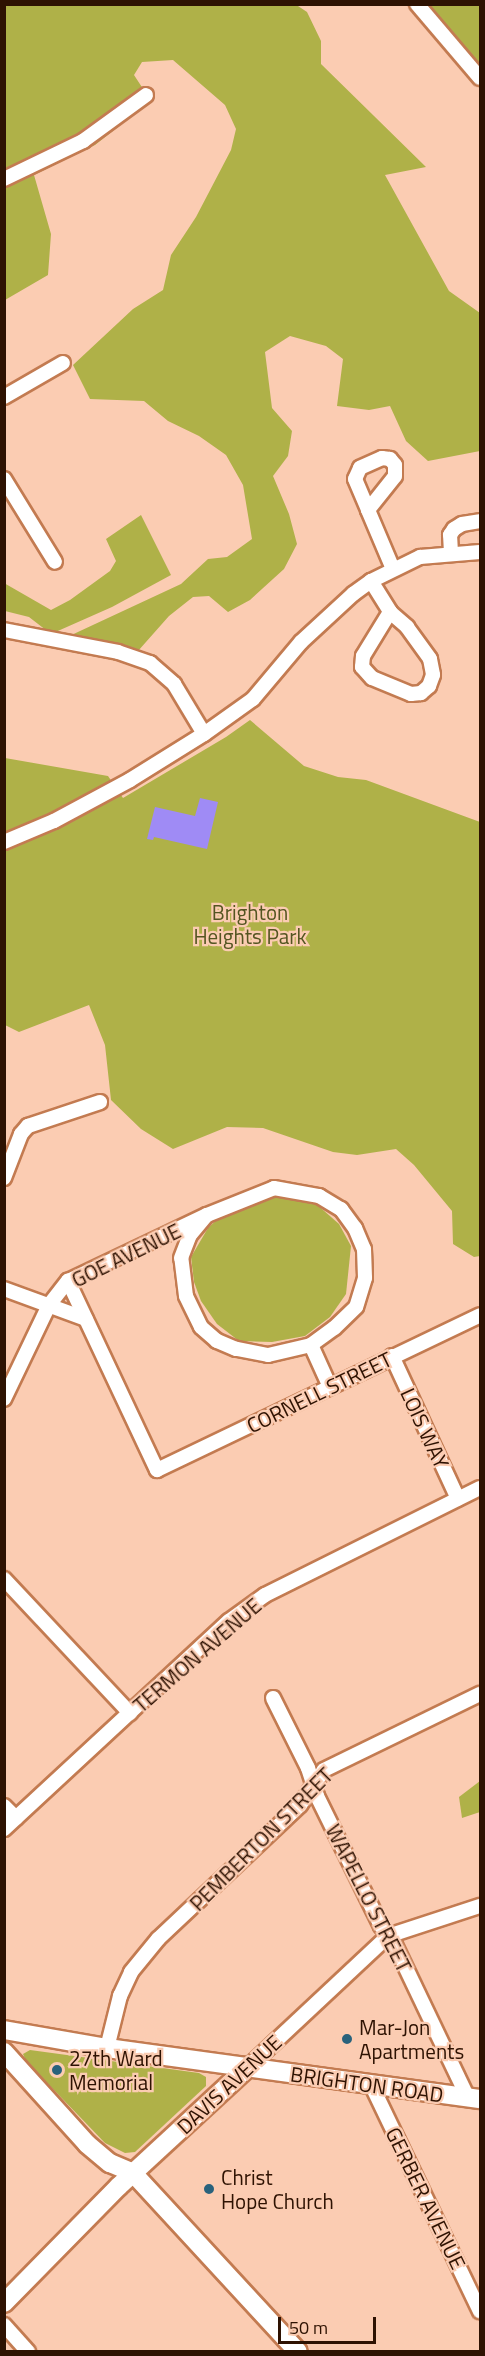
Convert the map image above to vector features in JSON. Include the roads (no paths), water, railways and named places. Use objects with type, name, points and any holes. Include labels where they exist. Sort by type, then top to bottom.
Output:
[{"type":"street","points":[[417,4],[480,78]]},
{"type":"street","points":[[4,179],[83,141],[146,95]]},
{"type":"street","points":[[4,397],[63,363]]},
{"type":"street","points":[[4,479],[55,562]]},
{"type":"street","points":[[368,510],[393,569]]},
{"type":"street","points":[[451,553],[450,535],[454,529],[462,524],[480,521]]},
{"type":"street","points":[[4,843],[130,780],[204,734],[253,699],[301,642],[353,594],[371,581],[420,557],[480,552]]},
{"type":"street","points":[[371,581],[390,612],[407,627],[430,659],[433,675],[429,686],[422,693],[411,694],[372,678],[362,666],[363,656],[390,612]]},
{"type":"street","points":[[4,630],[118,652],[150,663],[174,684],[204,734]]},
{"type":"street","points":[[4,1178],[21,1134],[28,1126],[100,1102]]},
{"type":"street","points":[[274,1188],[319,1196],[341,1209],[355,1228],[364,1249],[364,1278],[356,1307],[334,1328],[311,1345],[268,1355],[236,1349],[217,1341],[201,1327],[186,1296],[181,1258],[190,1235],[207,1215],[274,1188]]},
{"type":"street","name":"GOE AVENUE","points":[[4,1399],[49,1305],[68,1281],[207,1215]]},
{"type":"street","points":[[68,1281],[86,1319]]},
{"type":"street","points":[[4,1289],[86,1319]]},
{"type":"street","name":"CORNELL STREET","points":[[86,1319],[157,1470],[480,1315]]},
{"type":"street","points":[[311,1345],[330,1387]]},
{"type":"street","name":"LOIS WAY","points":[[392,1356],[458,1499]]},
{"type":"street","name":"TERMON AVENUE","points":[[4,1829],[229,1621],[265,1595],[480,1488]]},
{"type":"street","points":[[4,1579],[130,1713]]},
{"type":"street","name":"PEMBERTON STREET","points":[[107,2048],[120,1996],[131,1972],[158,1939],[300,1805],[324,1770],[480,1694]]},
{"type":"street","name":"WAPELLO STREET","points":[[273,1698],[381,1926],[395,1945],[474,2098]]},
{"type":"street","points":[[4,1806],[16,1818]]},
{"type":"street","name":"DAVIS AVENUE","points":[[4,2303],[133,2173],[388,1936],[480,1906]]},
{"type":"street","name":"BRIGHTON ROAD","points":[[4,2030],[107,2048],[474,2098]]},
{"type":"street","points":[[4,2052],[87,2144],[110,2163],[133,2173],[298,2352]]},
{"type":"street","name":"GERBER AVENUE","points":[[371,2084],[480,2311]]},
{"type":"street","points":[[4,2325],[28,2352]]},
{"type":"place","name":"Mar-Jon Apartments","points":[[347,2039]]},
{"type":"place","name":"27th Ward Memorial","points":[[57,2070]]},
{"type":"place","name":"Christ Hope Church","points":[[209,2189]]},
{"type":"park label","name":"Brighton Heights Park","points":[[250,924]]}]
